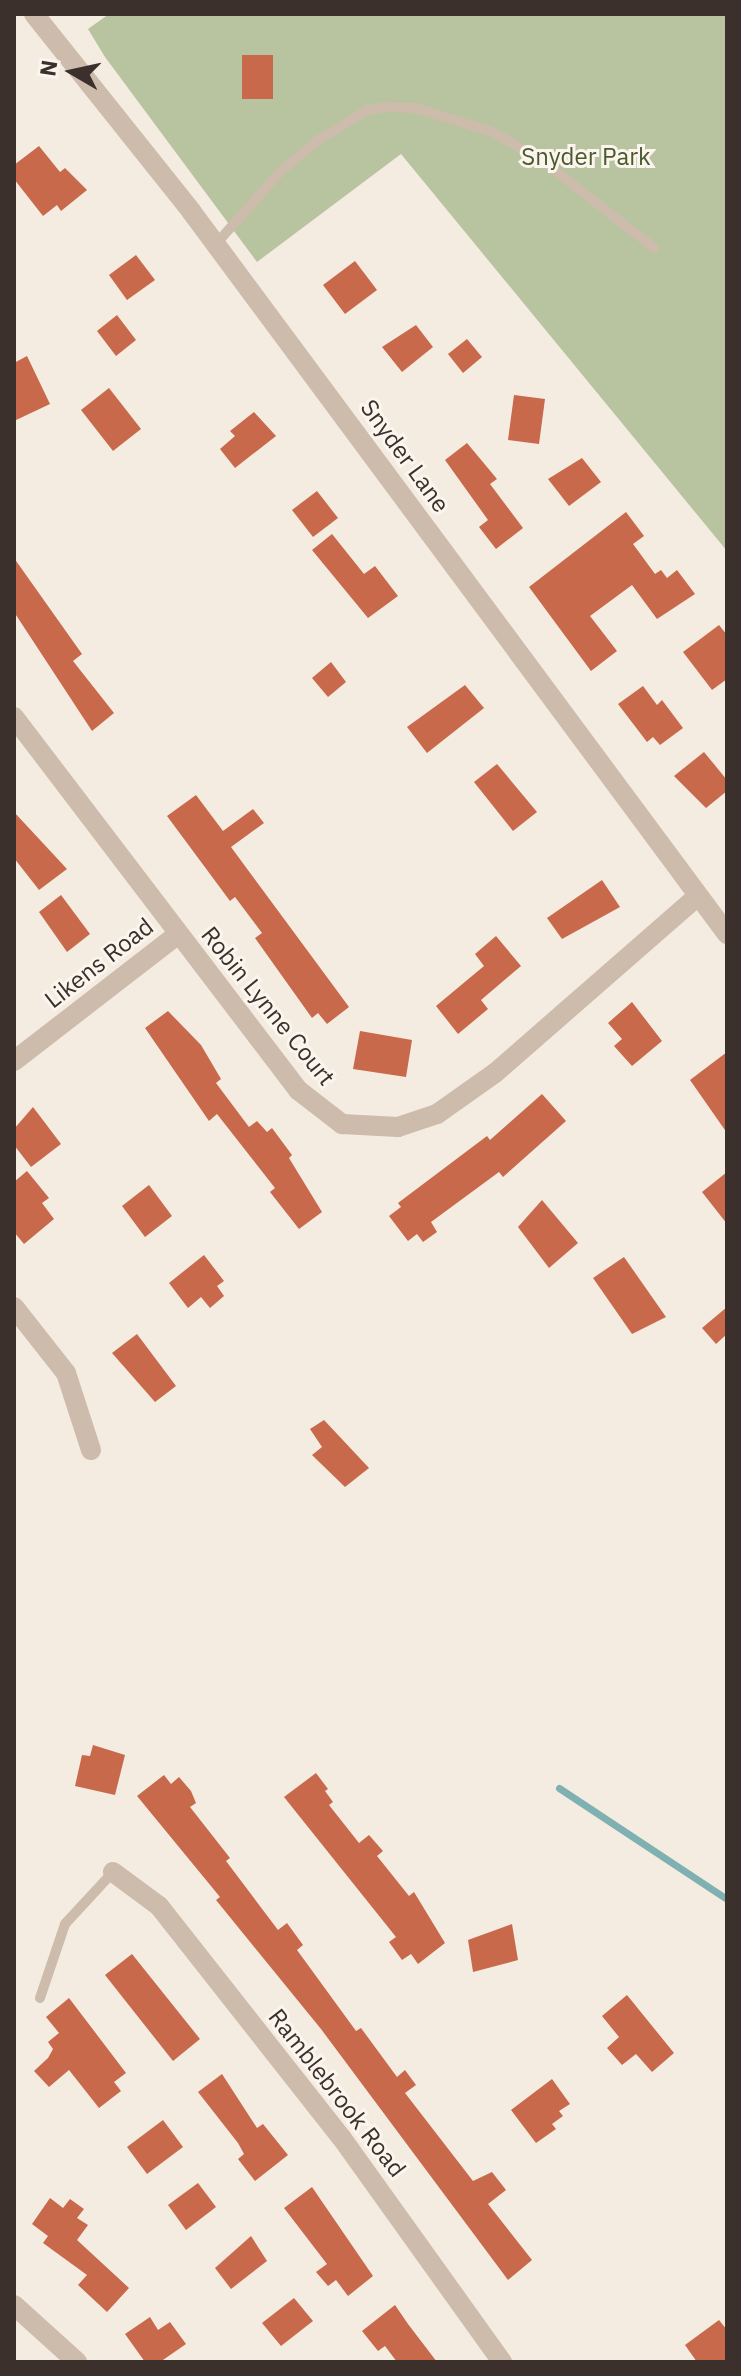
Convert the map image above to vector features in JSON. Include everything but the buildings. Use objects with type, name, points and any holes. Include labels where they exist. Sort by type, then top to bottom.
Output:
[{"type":"street","name":"Snyder Lane","points":[[34,14],[216,244],[727,934]]},
{"type":"street","name":"Robin Lynne Court","points":[[14,717],[177,935],[314,1106],[342,1124],[398,1127],[437,1114],[463,1098],[697,897]]},
{"type":"street","name":"Likens Road","points":[[14,1061],[177,935]]},
{"type":"street","points":[[14,1307],[66,1373],[91,1450]]},
{"type":"street","name":"Ramblebrook Road","points":[[113,1872],[159,1906],[341,2137],[502,2362]]},
{"type":"street","points":[[14,2305],[77,2362]]},
{"type":"lane","points":[[216,244],[280,172],[317,141],[367,110],[387,107],[426,111],[492,132],[551,166],[654,248]]},
{"type":"lane","points":[[40,1998],[65,1924],[113,1872]]},
{"type":"green space","name":"Snyder Park","points":[[109,14],[727,14],[727,551],[401,154],[257,262],[105,57],[88,29]]},
{"type":"waterway","points":[[559,1788],[727,1899]]}]
